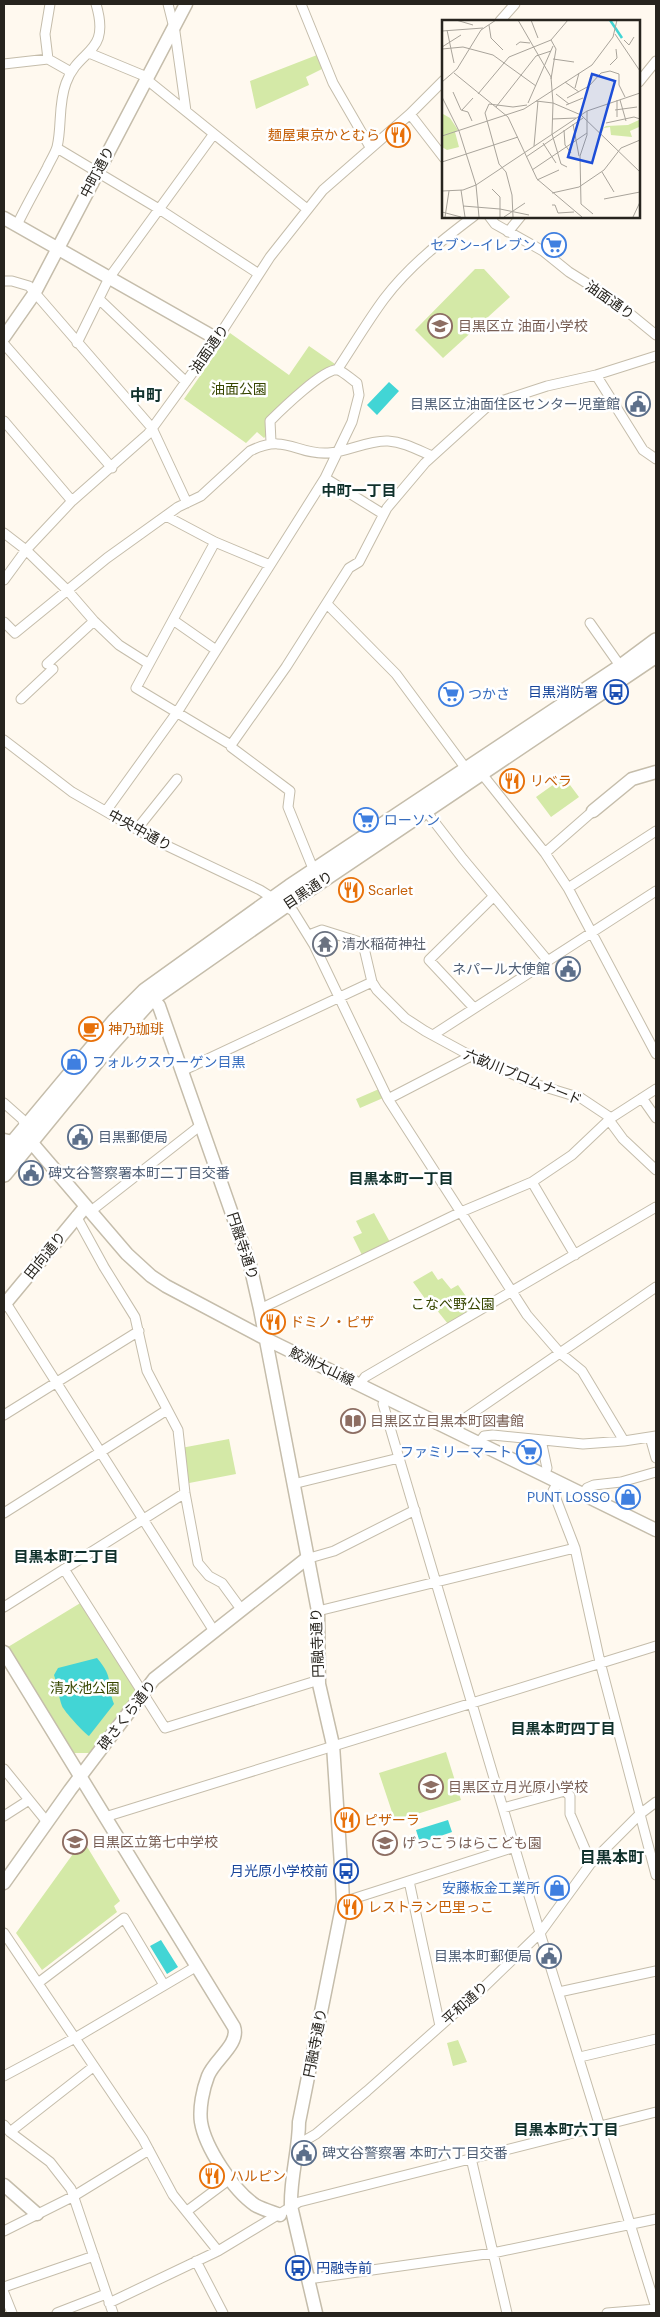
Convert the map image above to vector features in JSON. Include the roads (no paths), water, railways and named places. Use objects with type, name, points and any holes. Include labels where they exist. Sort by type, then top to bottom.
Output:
[{"type":"main road","name":"目黒通り","points":[[279,902],[314,871],[621,667],[656,641]]},
{"type":"main road","name":"目黒通り","points":[[4,1174],[29,1134],[115,1021],[148,994],[279,902],[426,811],[656,655]]},
{"type":"main road","name":"目黒通り","points":[[4,1154],[9,1141],[29,1134]]},
{"type":"street","points":[[48,59],[45,34],[50,4]]},
{"type":"street","points":[[17,225],[57,148],[62,96],[71,72],[89,52],[99,37],[102,28],[96,4]]},
{"type":"street","points":[[168,4],[174,26],[186,111]]},
{"type":"street","name":"中町通り","points":[[4,337],[34,294],[186,4]]},
{"type":"street","points":[[301,4],[333,83],[370,147]]},
{"type":"street","points":[[501,20],[515,4]]},
{"type":"street","points":[[89,52],[147,78],[213,135],[308,210]]},
{"type":"street","points":[[4,64],[48,59],[71,72]]},
{"type":"street","points":[[640,81],[656,61]]},
{"type":"street","name":"油面通り","points":[[4,580],[26,550],[72,501],[112,468],[152,428],[217,339],[259,274],[323,190],[410,114],[442,82]]},
{"type":"street","points":[[410,114],[442,155]]},
{"type":"street","points":[[77,343],[109,278],[213,135]]},
{"type":"street","points":[[57,148],[159,209],[259,274]]},
{"type":"street","points":[[4,218],[217,339]]},
{"type":"street","points":[[337,370],[384,299],[402,278],[428,252],[471,218]]},
{"type":"street","name":"油面通り","points":[[490,218],[495,224],[543,251],[569,272],[618,304],[656,335]]},
{"type":"street","points":[[508,232],[519,218]]},
{"type":"street","points":[[4,280],[29,286],[152,428],[187,503]]},
{"type":"street","points":[[99,299],[186,382]]},
{"type":"street","points":[[4,344],[112,468]]},
{"type":"street","points":[[230,745],[286,667],[349,568],[359,562],[383,514],[432,456],[489,405],[547,386],[596,375],[656,356]]},
{"type":"street","points":[[106,811],[178,711],[324,478],[352,422],[359,395],[357,383],[337,370],[331,370],[304,390],[270,421],[271,442]]},
{"type":"street","points":[[596,375],[643,450],[656,459]]},
{"type":"street","points":[[4,421],[72,501]]},
{"type":"street","points":[[4,622],[15,633],[108,558],[166,516],[201,496],[250,451],[271,442],[326,453],[389,441],[406,444],[432,456]]},
{"type":"street","points":[[324,478],[383,514]]},
{"type":"street","points":[[166,516],[215,542],[270,565]]},
{"type":"street","points":[[4,533],[26,550],[119,645],[149,664]]},
{"type":"street","points":[[215,542],[136,688],[178,711],[230,745],[244,758],[290,791],[288,807],[314,871]]},
{"type":"street","points":[[327,604],[396,674],[467,770]]},
{"type":"street","points":[[173,620],[216,650]]},
{"type":"street","points":[[21,699],[94,621]]},
{"type":"street","points":[[590,623],[621,667]]},
{"type":"street","name":"中央中通り","points":[[4,740],[72,792],[136,829],[260,890],[294,911],[310,935],[388,1098],[527,1315],[560,1353],[582,1371],[624,1441]]},
{"type":"street","points":[[545,853],[632,779],[656,772]]},
{"type":"street","points":[[482,774],[545,853],[568,888],[656,1053]]},
{"type":"street","points":[[136,829],[177,779]]},
{"type":"street","points":[[426,811],[548,961]]},
{"type":"street","points":[[568,888],[656,831]]},
{"type":"street","points":[[433,1035],[656,891]]},
{"type":"street","points":[[474,1008],[429,960],[494,896]]},
{"type":"street","name":"六畝川プロムナード","points":[[310,935],[322,930],[360,942],[364,948],[372,982],[389,1004],[405,1018],[471,1056],[535,1084],[581,1098],[610,1119],[623,1139],[656,1170]]},
{"type":"street","points":[[182,1071],[372,982]]},
{"type":"street","name":"円融寺通り","points":[[148,994],[159,1006],[250,1265],[266,1339],[306,1559],[318,1611],[319,1680],[333,1745],[343,1902],[299,2122],[299,2144],[292,2182],[291,2206],[316,2313]]},
{"type":"street","points":[[388,1098],[471,1056]]},
{"type":"street","points":[[260,1309],[462,1212],[532,1182],[572,1155],[610,1119],[656,1089]]},
{"type":"street","points":[[642,1098],[656,1118]]},
{"type":"street","points":[[4,1103],[22,1119],[29,1134]]},
{"type":"street","points":[[89,1209],[201,1125]]},
{"type":"street","name":"鮫洲大山線","points":[[29,1134],[127,1254],[150,1276],[266,1339],[544,1475],[556,1486],[583,1494],[656,1530]]},
{"type":"street","points":[[532,1182],[575,1255]]},
{"type":"street","points":[[360,1384],[364,1377],[656,1207]]},
{"type":"street","name":"田向通り","points":[[4,1302],[76,1216],[89,1209]]},
{"type":"street","points":[[76,1216],[104,1267],[135,1317],[147,1371],[178,1430],[185,1493],[198,1563],[209,1576],[222,1583],[241,1610]]},
{"type":"street","points":[[453,1429],[458,1423],[656,1287]]},
{"type":"street","points":[[4,1302],[214,1631]]},
{"type":"street","points":[[4,1415],[139,1331]]},
{"type":"street","points":[[386,1397],[383,1404],[540,1932],[656,2309],[607,2313]]},
{"type":"street","points":[[4,1513],[167,1410]]},
{"type":"street","points":[[479,1443],[484,1436],[493,1435],[583,1444],[624,1441],[653,1436],[656,1458]]},
{"type":"street","points":[[541,1440],[547,1468],[544,1475]]},
{"type":"street","points":[[293,1484],[399,1458]]},
{"type":"street","points":[[583,1494],[587,1488],[594,1485],[621,1482],[656,1472]]},
{"type":"street","points":[[556,1486],[576,1548],[600,1662],[656,1876]]},
{"type":"street","points":[[4,1607],[185,1493]]},
{"type":"street","points":[[306,1559],[334,1551],[415,1510]]},
{"type":"street","points":[[318,1611],[576,1548]]},
{"type":"street","name":"碑さくら通り","points":[[4,1884],[47,1822],[143,1691],[154,1679],[306,1559]]},
{"type":"street","points":[[64,1569],[165,1728],[319,1680]]},
{"type":"street","points":[[105,1816],[656,1646]]},
{"type":"street","points":[[4,1652],[236,2031],[235,2037],[208,2077],[202,2104],[201,2121],[209,2145],[230,2179],[255,2204],[280,2215]]},
{"type":"street","points":[[4,1768],[47,1822]]},
{"type":"street","points":[[504,1808],[564,1791],[570,1796],[570,1814],[591,1863]]},
{"type":"street","points":[[4,1816],[29,1800]]},
{"type":"street","name":"平和通り","points":[[299,2144],[328,2124],[440,2026],[540,1932],[591,1863],[640,1814],[656,1802]]},
{"type":"street","points":[[343,1902],[515,1846]]},
{"type":"street","points":[[409,1881],[440,2026]]},
{"type":"street","points":[[38,1983],[124,1918],[164,1985]]},
{"type":"street","points":[[4,1933],[149,2150],[173,2195],[218,2251]]},
{"type":"street","points":[[4,2076],[75,2038],[197,1966]]},
{"type":"street","points":[[559,1992],[656,1971]]},
{"type":"street","points":[[580,2057],[656,2039]]},
{"type":"street","points":[[93,2066],[7,2128],[50,2162],[74,2196],[113,2313]]},
{"type":"street","points":[[57,2313],[107,2298],[218,2251],[299,2202],[656,2112]]},
{"type":"street","points":[[4,2231],[74,2196],[149,2150]]},
{"type":"street","points":[[471,2158],[507,2313]]},
{"type":"street","points":[[187,2211],[230,2179]]},
{"type":"street","points":[[4,2185],[37,2214]]},
{"type":"street","points":[[308,2279],[493,2253],[631,2226],[656,2219]]},
{"type":"street","points":[[4,2287],[94,2256]]},
{"type":"street","points":[[196,2261],[223,2313]]},
{"type":"street","points":[[4,2293],[12,2313]]},
{"type":"water","points":[[389,382],[399,391],[377,415],[367,405]]},
{"type":"water","points":[[97,1658],[108,1676],[114,1704],[89,1736],[74,1722],[62,1706],[54,1675],[58,1668]]},
{"type":"water","points":[[448,1820],[452,1832],[420,1843],[416,1830]]},
{"type":"water","points":[[161,1940],[178,1967],[167,1974],[150,1946]]},
{"type":"place","name":"麺屋東京かとむら","points":[[398,135]]},
{"type":"place","name":"セブン-イレブン","points":[[554,245]]},
{"type":"place","name":"目黒区立 油面小学校","points":[[440,326]]},
{"type":"place","name":"目黒区立油面住区センター児童館","points":[[638,404]]},
{"type":"place","name":"目黒消防署","points":[[616,692]]},
{"type":"place","name":"つかさ","points":[[451,694]]},
{"type":"place","name":"リベラ","points":[[512,781]]},
{"type":"place","name":"ローソン","points":[[366,820]]},
{"type":"place","name":"Scarlet","points":[[351,890]]},
{"type":"place","name":"清水稲荷神社","points":[[325,944]]},
{"type":"place","name":"ネパール大使館","points":[[568,969]]},
{"type":"place","name":"神乃珈琲","points":[[91,1029]]},
{"type":"place","name":"フォルクスワーゲン目黒","points":[[74,1062]]},
{"type":"place","name":"目黒郵便局","points":[[80,1137]]},
{"type":"place","name":"碑文谷警察署本町二丁目交番","points":[[31,1173]]},
{"type":"place","name":"ドミノ・ピザ","points":[[273,1322]]},
{"type":"place","name":"目黒区立目黒本町図書館","points":[[353,1421]]},
{"type":"place","name":"ファミリーマート","points":[[529,1452]]},
{"type":"place","name":"PUNT LOSSO","points":[[628,1497]]},
{"type":"place","name":"目黒区立月光原小学校","points":[[431,1787]]},
{"type":"place","name":"ピザーラ","points":[[347,1820]]},
{"type":"place","name":"目黒区立第七中学校","points":[[75,1842]]},
{"type":"place","name":"げっこうはらこども園","points":[[385,1843]]},
{"type":"place","name":"月光原小学校前","points":[[346,1871]]},
{"type":"place","name":"安藤板金工業所","points":[[557,1888]]},
{"type":"place","name":"レストラン巴里っこ","points":[[350,1907]]},
{"type":"place","name":"目黒本町郵便局","points":[[549,1956]]},
{"type":"place","name":"碑文谷警察署 本町六丁目交番","points":[[304,2153]]},
{"type":"place","name":"ハルピン","points":[[212,2176]]},
{"type":"place","name":"円融寺前","points":[[298,2268]]},
{"type":"district","name":"中町","points":[[146,395]]},
{"type":"district","name":"中町一丁目","points":[[359,491]]},
{"type":"district","name":"目黒本町一丁目","points":[[401,1179]]},
{"type":"district","name":"目黒本町二丁目","points":[[66,1557]]},
{"type":"district","name":"目黒本町四丁目","points":[[563,1729]]},
{"type":"district","name":"目黒本町","points":[[612,1857]]},
{"type":"district","name":"目黒本町六丁目","points":[[566,2130]]},
{"type":"park label","name":"油面公園","points":[[239,389]]},
{"type":"park label","name":"こなべ野公園","points":[[453,1304]]},
{"type":"park label","name":"清水池公園","points":[[85,1688]]}]
